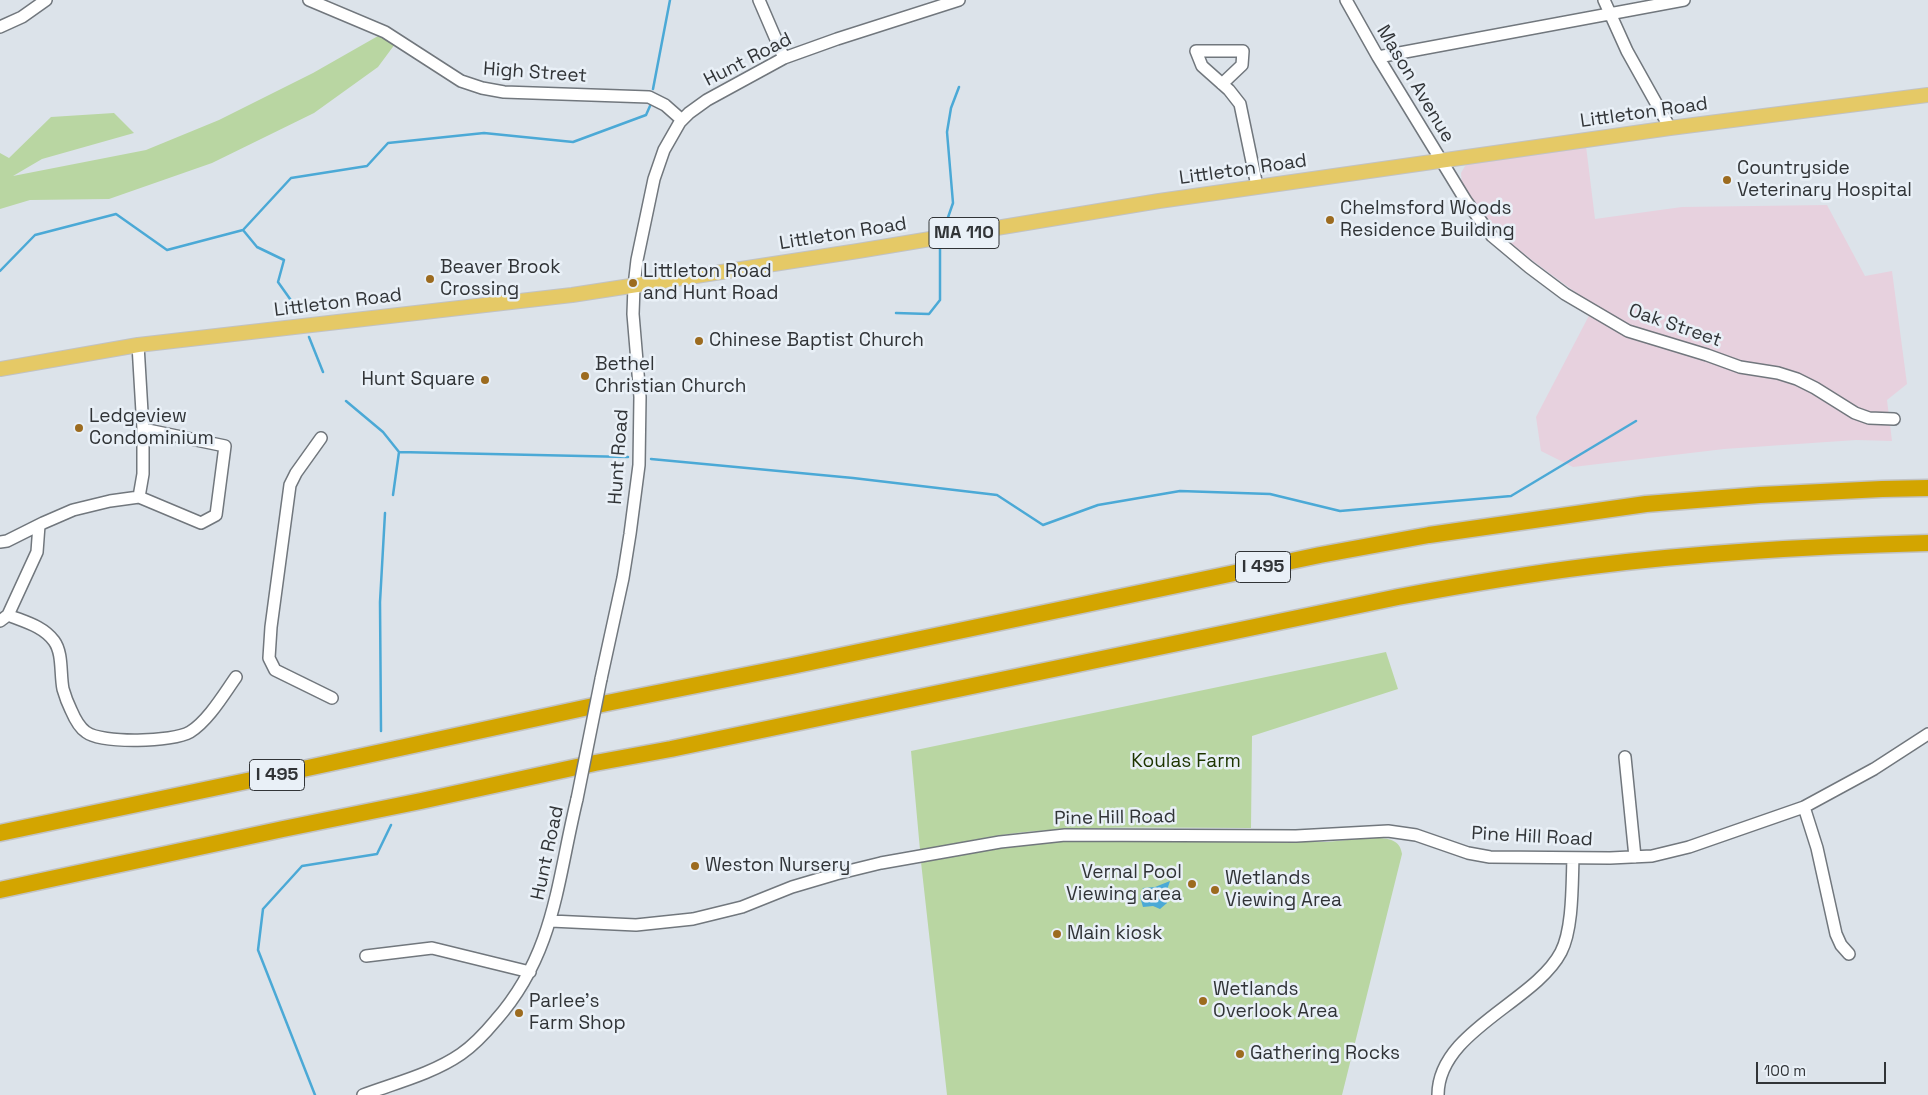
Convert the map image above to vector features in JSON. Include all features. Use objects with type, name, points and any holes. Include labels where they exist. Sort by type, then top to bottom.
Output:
[{"type":"highway","name":"I 495","points":[[0,832],[607,703],[1429,534],[1646,504],[1760,495],[1928,488]]},
{"type":"highway","points":[[0,890],[595,763],[671,749],[1297,616],[1407,595],[1506,578],[1679,556],[1838,545],[1928,543]]},
{"type":"main road","name":"Littleton Road","points":[[0,369],[138,346],[572,295],[1257,186],[1670,128],[1928,95]]},
{"type":"street","points":[[0,27],[22,17],[46,0]]},
{"type":"street","name":"High Street","points":[[309,0],[338,5],[385,32],[450,75],[471,85],[504,92],[649,97],[665,105],[682,120]]},
{"type":"street","points":[[759,0],[784,58]]},
{"type":"street","name":"Hunt Road","points":[[551,921],[623,578],[630,534],[639,465],[640,397],[633,314],[634,286],[637,260],[654,179],[664,150],[682,120],[707,100],[784,58],[958,0]]},
{"type":"street","points":[[1604,0],[1627,51],[1670,128]]},
{"type":"street","points":[[1378,57],[1684,0]]},
{"type":"street","name":"Mason Avenue","points":[[1349,1],[1378,57],[1440,160]]},
{"type":"street","points":[[1222,84],[1240,104],[1257,186]]},
{"type":"street","name":"Oak Street","points":[[1440,160],[1466,201],[1492,236],[1565,294],[1628,331],[1740,367],[1778,373],[1816,388],[1855,414],[1869,418],[1894,419]]},
{"type":"street","points":[[138,346],[143,429],[143,474],[140,497]]},
{"type":"street","points":[[0,542],[7,542],[73,510],[110,501],[140,497],[201,524],[216,515],[225,446],[143,429]]},
{"type":"street","points":[[321,438],[296,473],[290,485],[271,627],[269,658],[275,670],[332,698]]},
{"type":"street","points":[[39,525],[37,552],[4,618],[44,630],[55,643],[60,660],[63,689],[70,709],[86,732],[102,738],[144,740],[178,736],[190,732],[207,716],[236,677]]},
{"type":"street","name":"Pine Hill Road","points":[[551,921],[636,925],[693,919],[742,907],[792,887],[881,863],[1000,842],[1065,835],[1296,836],[1388,831],[1422,837],[1476,855],[1573,858],[1635,857],[1679,850],[1804,807],[1874,769],[1928,734]]},
{"type":"street","points":[[1625,757],[1635,857]]},
{"type":"street","points":[[1804,807],[1817,848],[1836,934],[1841,945],[1849,954]]},
{"type":"street","points":[[1438,1095],[1442,1073],[1462,1044],[1476,1029],[1543,975],[1561,952],[1568,932],[1573,858]]},
{"type":"street","points":[[367,1094],[436,1067],[460,1055],[476,1042],[501,1014],[530,972],[551,921]]},
{"type":"street","points":[[366,956],[432,948],[530,972]]},
{"type":"shaded area","points":[[1586,146],[1595,219],[1682,207],[1827,205],[1865,276],[1892,271],[1907,384],[1887,400],[1892,441],[1856,440],[1724,449],[1573,467],[1541,451],[1536,417],[1594,306],[1497,232],[1462,184],[1461,173],[1465,166],[1474,160]]},
{"type":"green space","points":[[385,32],[398,40],[378,67],[314,113],[212,163],[109,199],[30,200],[0,209],[0,153],[9,158],[51,117],[114,113],[134,133],[42,159],[13,176],[146,150],[219,120],[313,73]]},
{"type":"green space","name":"Koulas Farm","points":[[1386,652],[1398,689],[1252,736],[1251,828],[1126,828],[1035,831],[920,850],[911,751]]},
{"type":"green space","points":[[1384,838],[1394,841],[1398,844],[1402,854],[1342,1095],[947,1095],[921,862],[995,848],[1055,841],[1196,839],[1327,842]]},
{"type":"water","points":[[1170,881],[1165,896],[1167,903],[1160,909],[1153,906],[1143,907],[1140,897],[1143,888],[1155,887]]},
{"type":"waterway","points":[[653,89],[670,0]]},
{"type":"waterway","points":[[945,226],[953,203],[947,132],[951,108],[959,87]]},
{"type":"waterway","points":[[0,271],[35,235],[116,214],[167,250],[243,230],[291,178],[367,166],[388,143],[484,133],[573,142],[646,115],[650,106]]},
{"type":"waterway","points":[[243,230],[257,247],[284,260],[278,282],[300,313]]},
{"type":"waterway","points":[[896,313],[929,314],[940,300],[940,245]]},
{"type":"waterway","points":[[309,337],[323,372]]},
{"type":"waterway","points":[[346,401],[383,432],[399,452],[393,495]]},
{"type":"waterway","points":[[651,459],[853,478],[997,495],[1043,525],[1098,505],[1180,491],[1270,494],[1340,511],[1511,496],[1636,421]]},
{"type":"waterway","points":[[399,452],[628,457]]},
{"type":"waterway","points":[[381,731],[380,602],[385,513]]},
{"type":"waterway","points":[[315,1095],[258,950],[263,909],[302,866],[377,854],[391,825]]},
{"type":"place","name":"Countryside Veterinary Hospital","points":[[1727,180]]},
{"type":"place","name":"Chelmsford Woods Residence Building","points":[[1330,220]]},
{"type":"place","name":"Beaver Brook Crossing","points":[[430,279]]},
{"type":"place","name":"Littleton Road and Hunt Road","points":[[633,283]]},
{"type":"place","name":"Chinese Baptist Church","points":[[699,341]]},
{"type":"place","name":"Bethel Christian Church","points":[[585,376]]},
{"type":"place","name":"Hunt Square","points":[[485,380]]},
{"type":"place","name":"Ledgeview Condominium","points":[[79,428]]},
{"type":"place","name":"Weston Nursery","points":[[695,866]]},
{"type":"place","name":"Vernal Pool Viewing area","points":[[1192,884]]},
{"type":"place","name":"Wetlands Viewing Area","points":[[1215,890]]},
{"type":"place","name":"Main kiosk","points":[[1057,934]]},
{"type":"place","name":"Wetlands Overlook Area","points":[[1203,1001]]},
{"type":"place","name":"Parlee's Farm Shop","points":[[519,1013]]},
{"type":"place","name":"Gathering Rocks","points":[[1240,1054]]}]
